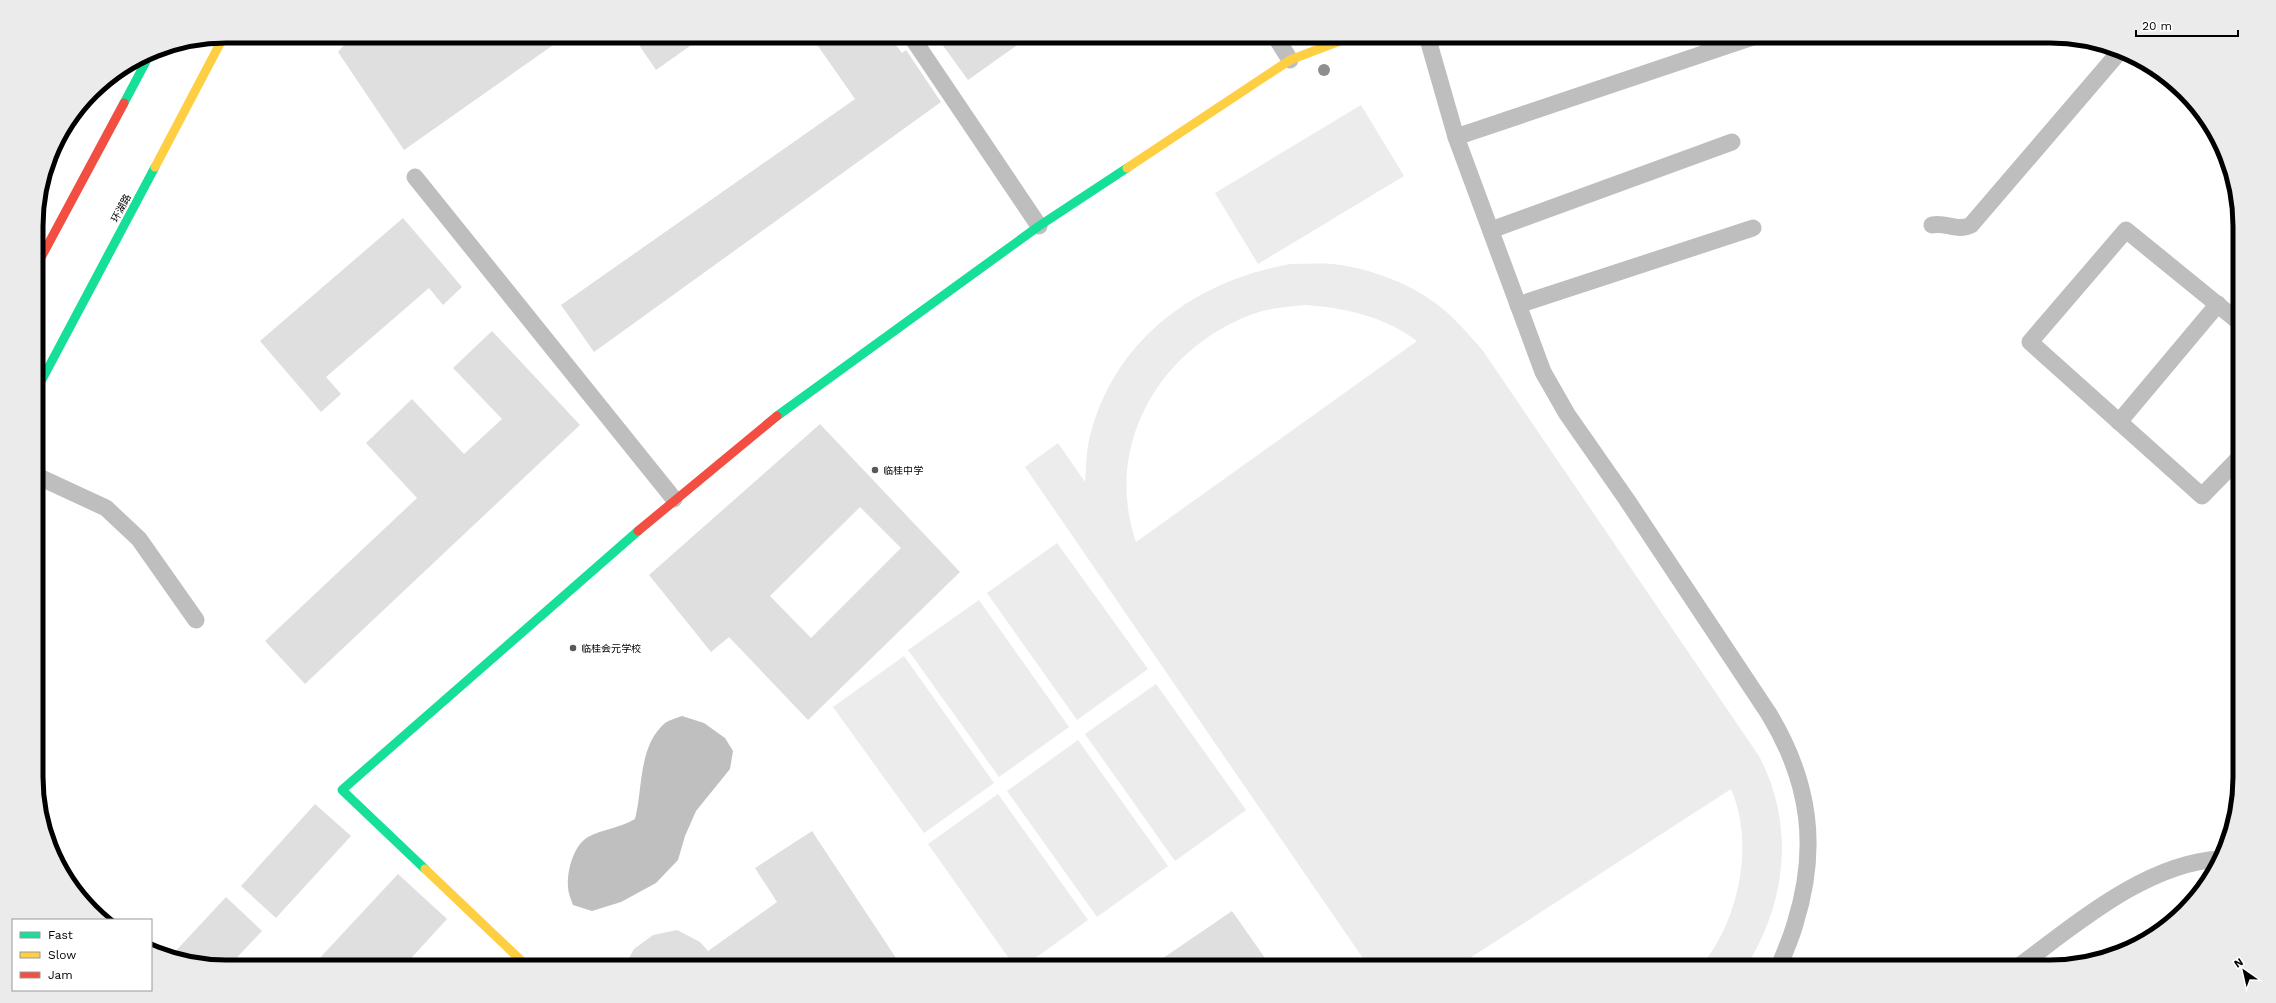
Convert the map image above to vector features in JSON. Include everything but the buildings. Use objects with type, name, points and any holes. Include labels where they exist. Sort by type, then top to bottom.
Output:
[{"type":"street","name":"环湖路","points":[[43,378],[220,43]]},
{"type":"street","points":[[521,960],[342,790],[674,499],[791,405],[1039,226],[1290,60],[1331,43]]},
{"type":"street","points":[[43,252],[146,62]]},
{"type":"lane","points":[[916,43],[1039,226]]},
{"type":"lane","points":[[1279,43],[1290,60]]},
{"type":"lane","points":[[1429,43],[1456,138],[1543,372],[1567,414],[1627,500],[1769,714],[1784,739],[1801,781],[1809,834],[1804,882],[1795,924],[1782,960]]},
{"type":"lane","points":[[1456,138],[1735,43]]},
{"type":"lane","points":[[1932,225],[1938,224],[1960,230],[1971,225],[2116,56]]},
{"type":"lane","points":[[1491,230],[1732,142]]},
{"type":"lane","points":[[415,177],[674,499]]},
{"type":"lane","points":[[1518,305],[1753,228]]},
{"type":"lane","points":[[2233,317],[2126,230],[2030,342],[2202,496],[2233,464]]},
{"type":"lane","points":[[2119,422],[2218,304]]},
{"type":"lane","points":[[43,479],[106,508],[138,539],[196,620]]},
{"type":"lane","points":[[2028,960],[2091,914],[2133,887],[2171,870],[2213,860]]},
{"type":"shaded area","points":[[1361,105],[1404,176],[1258,264],[1215,193]]},
{"type":"shaded area","points":[[1290,264],[1333,264],[1366,270],[1398,282],[1428,298],[1454,319],[1483,351],[1759,756],[1770,782],[1778,809],[1782,836],[1781,863],[1778,889],[1770,916],[1760,942],[1750,960],[1705,960],[1714,949],[1725,928],[1739,882],[1742,858],[1742,834],[1738,811],[1731,789],[1467,960],[1364,960],[1025,467],[1058,443],[1085,482],[1088,445],[1099,409],[1115,376],[1135,348],[1160,323],[1188,302],[1220,286],[1254,273]],"holes":[[[1304,305],[1334,308],[1378,320],[1392,326],[1417,341],[1136,542],[1128,506],[1127,470],[1134,436],[1147,404],[1166,376],[1191,350],[1220,330],[1253,314],[1265,310]]]},
{"type":"shaded area","points":[[1057,543],[1148,669],[1077,720],[987,593]]},
{"type":"shaded area","points":[[979,600],[1069,727],[999,777],[908,650]]},
{"type":"shaded area","points":[[904,656],[994,783],[924,833],[833,707]]},
{"type":"shaded area","points":[[1156,684],[1246,810],[1175,861],[1085,734]]},
{"type":"shaded area","points":[[682,716],[704,723],[725,738],[733,751],[730,769],[696,811],[685,836],[678,860],[656,883],[621,902],[592,911],[573,905],[568,892],[568,881],[572,859],[578,846],[588,837],[635,819],[643,768],[650,743],[656,732],[665,723]]},
{"type":"shaded area","points":[[1078,740],[1168,866],[1097,917],[1007,791]]},
{"type":"shaded area","points":[[998,794],[1088,920],[1033,960],[1010,960],[928,844]]},
{"type":"traffic: fast","points":[[124,103],[146,62]]},
{"type":"traffic: fast","points":[[43,378],[155,167]]},
{"type":"traffic: fast","points":[[777,416],[1039,226],[1127,168]]},
{"type":"traffic: fast","points":[[425,869],[342,790],[638,531]]},
{"type":"traffic: slow","points":[[155,167],[220,43]]},
{"type":"traffic: slow","points":[[1127,168],[1290,60],[1335,43]]},
{"type":"traffic: slow","points":[[425,869],[521,960]]},
{"type":"traffic: jam","points":[[43,254],[124,103]]},
{"type":"traffic: jam","points":[[638,531],[777,416]]},
{"type":"place","name":"临桂中学","points":[[875,470]]},
{"type":"place","name":"临桂会元学校","points":[[573,648]]}]
